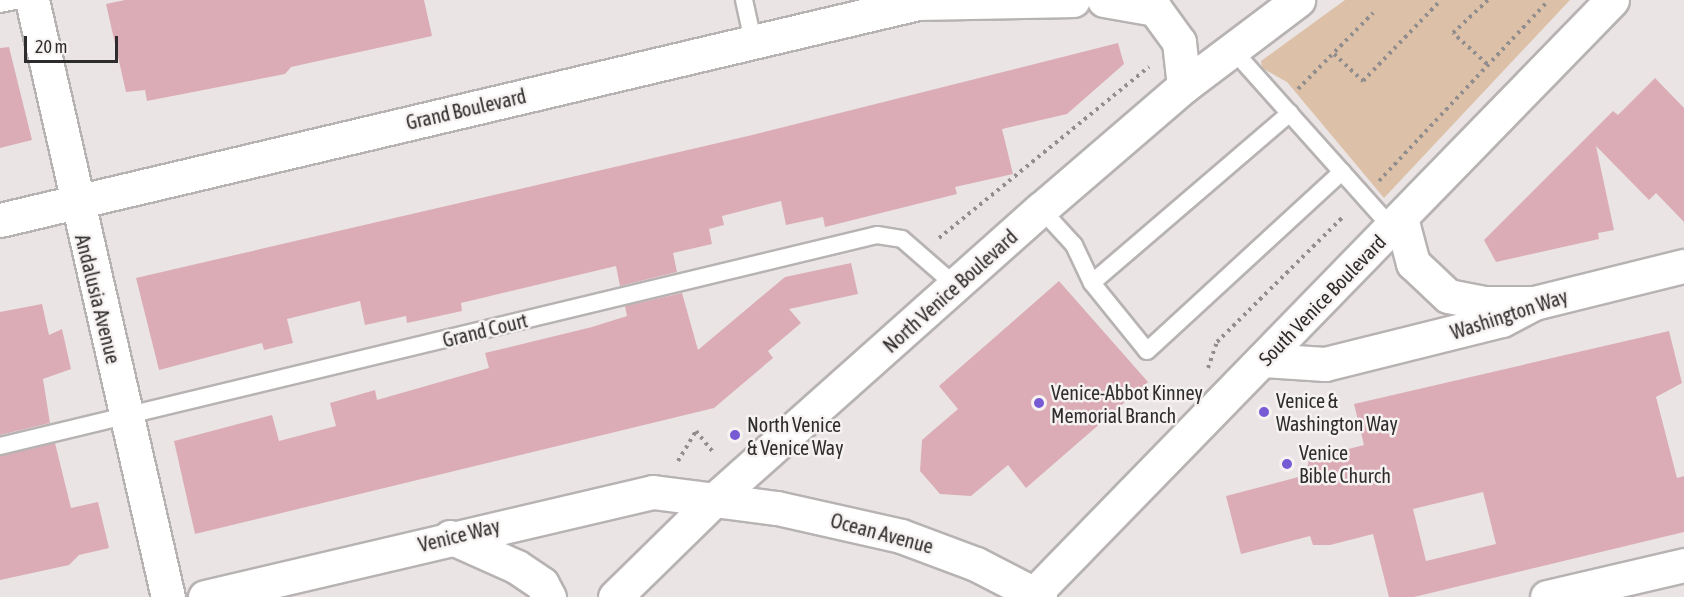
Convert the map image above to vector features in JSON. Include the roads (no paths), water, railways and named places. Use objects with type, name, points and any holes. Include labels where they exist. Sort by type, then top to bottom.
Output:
[{"type":"street","name":"Andalusia Avenue","points":[[32,0],[75,202],[168,597]]},
{"type":"street","name":"Grand Boulevard","points":[[0,220],[753,40],[926,2],[1073,0]]},
{"type":"street","points":[[1104,0],[1155,9],[1179,42],[1184,86]]},
{"type":"street","name":"North Venice Boulevard","points":[[615,597],[715,499],[1041,209],[1184,86],[1298,0]]},
{"type":"street","name":"South Venice Boulevard","points":[[1035,596],[1612,0]]},
{"type":"street","points":[[1397,223],[1413,263],[1448,296],[1485,303],[1534,303]]},
{"type":"street","name":"Washington Way","points":[[1263,360],[1325,364],[1502,321],[1534,303],[1684,267]]},
{"type":"street","name":"Venice Way","points":[[205,597],[450,537],[653,492],[715,499]]},
{"type":"street","name":"Ocean Avenue","points":[[715,499],[824,517],[921,542],[1035,596]]},
{"type":"street","points":[[450,537],[517,567],[542,584],[549,597]]},
{"type":"street","points":[[1547,597],[1607,590],[1684,565]]},
{"type":"lane","points":[[0,4],[19,0]]},
{"type":"lane","points":[[744,0],[753,40]]},
{"type":"lane","points":[[1232,49],[1342,172],[1397,223]]},
{"type":"lane","points":[[1092,283],[1286,109]]},
{"type":"lane","points":[[1041,209],[1074,245],[1092,283],[1148,351],[1342,172]]},
{"type":"lane","name":"Grand Court","points":[[0,446],[877,235],[902,239],[955,285]]},
{"type":"place","name":"Venice-Abbot Kinney Memorial Branch","points":[[1039,403]]},
{"type":"place","name":"Venice & Washington Way","points":[[1264,412]]},
{"type":"place","name":"North Venice & Venice Way","points":[[735,435]]},
{"type":"place","name":"Venice Bible Church","points":[[1287,464]]}]
